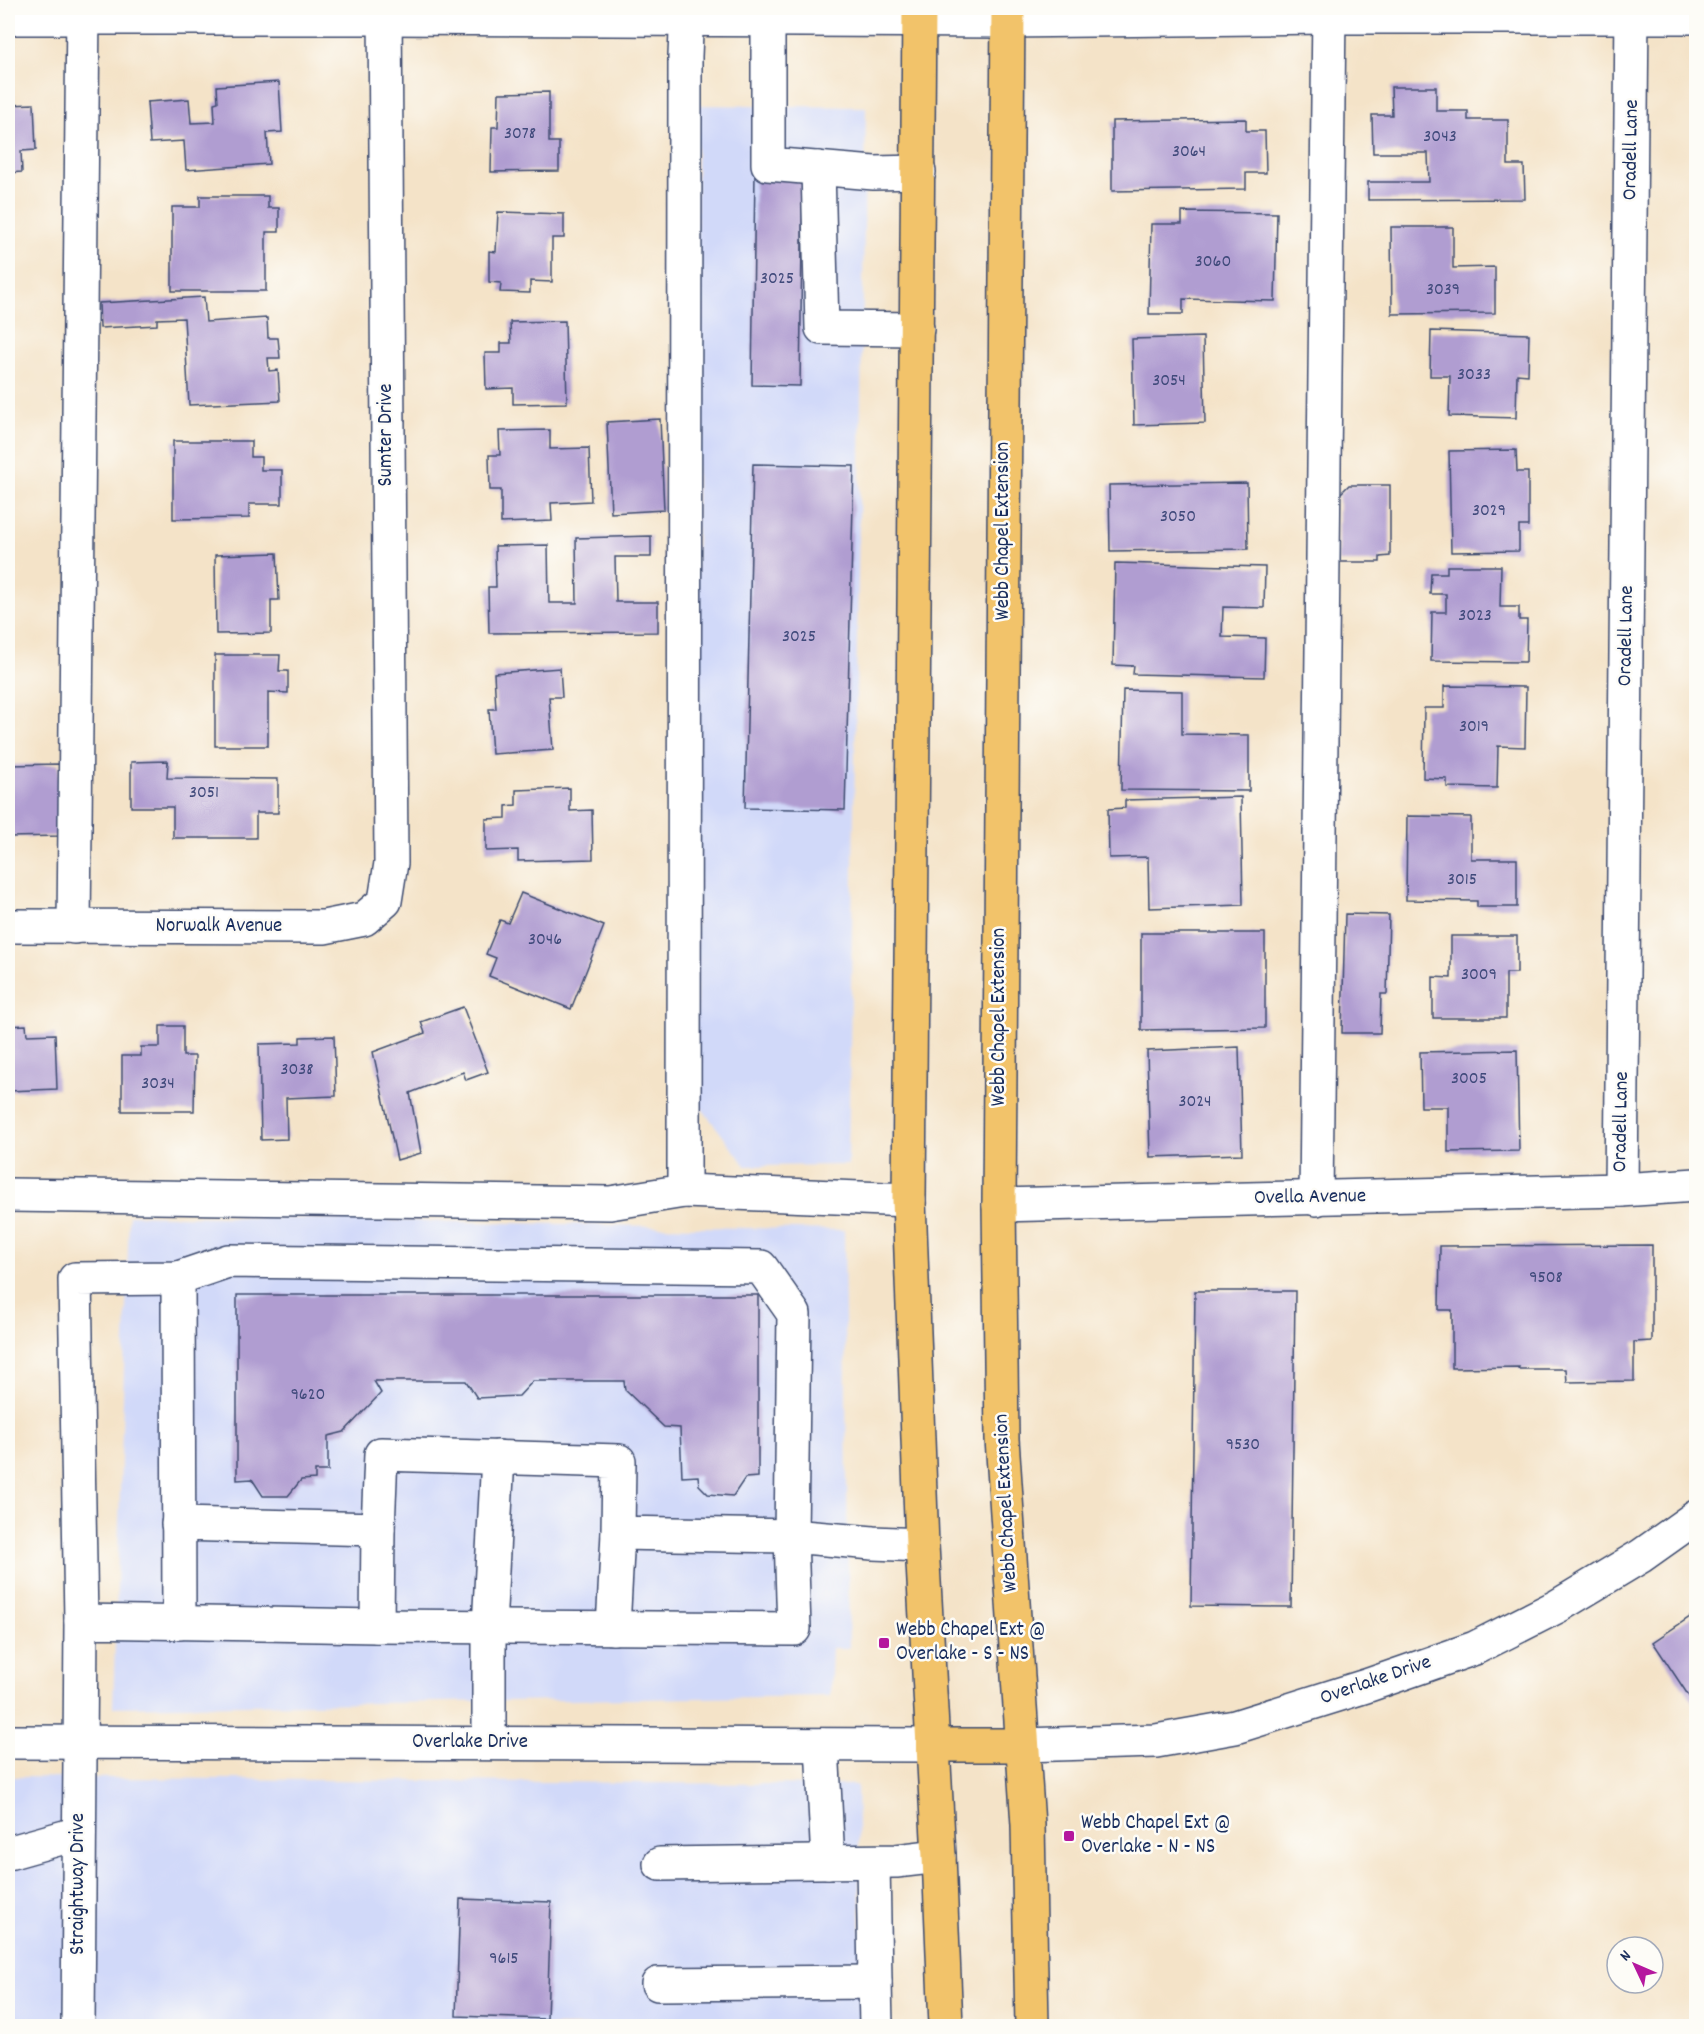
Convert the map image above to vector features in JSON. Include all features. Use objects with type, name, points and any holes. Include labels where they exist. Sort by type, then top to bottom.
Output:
[{"type":"main road","points":[[919,14],[909,1200],[922,1545],[946,2026]]},
{"type":"main road","name":"Webb Chapel Extension","points":[[1008,14],[999,1205],[1002,1439],[1028,1825],[1032,2026]]},
{"type":"main road","points":[[933,1745],[1022,1745]]},
{"type":"street","points":[[1316,1198],[1330,12]]},
{"type":"street","points":[[8,18],[83,13],[384,13],[687,14],[768,20],[919,14],[1330,12],[1632,12],[1696,17]]},
{"type":"street","name":"Oradell Lane","points":[[1632,12],[1622,1190],[1696,1185]]},
{"type":"street","points":[[74,927],[83,13]]},
{"type":"street","name":"Sumter Drive","points":[[384,13],[391,863]]},
{"type":"street","points":[[684,1191],[685,56],[687,14]]},
{"type":"street","points":[[768,20],[768,164],[874,173],[919,172]]},
{"type":"street","points":[[818,168],[822,328],[917,329]]},
{"type":"street","name":"Norwalk Avenue","points":[[8,926],[324,927],[364,919],[384,901],[391,863]]},
{"type":"street","name":"Ovella Avenue","points":[[999,1205],[1044,1202],[1622,1190]]},
{"type":"street","points":[[8,1195],[610,1203],[684,1191],[909,1200]]},
{"type":"street","points":[[81,1622],[377,1626],[794,1629],[791,1536],[794,1314],[760,1268],[228,1261],[178,1278],[179,1623]]},
{"type":"street","name":"Straightway Drive","points":[[78,2026],[81,1622],[75,1279],[178,1278]]},
{"type":"street","points":[[377,1626],[381,1454],[619,1461],[613,1628]]},
{"type":"street","points":[[489,1743],[489,1627],[498,1457]]},
{"type":"street","name":"Overlake Drive","points":[[1022,1745],[1156,1741],[1235,1727],[1366,1686],[1475,1648],[1558,1606],[1641,1556],[1696,1517]]},
{"type":"street","points":[[178,1524],[378,1529]]},
{"type":"street","points":[[618,1533],[791,1536],[922,1545]]},
{"type":"street","name":"Overlake Drive","points":[[8,1742],[933,1745]]},
{"type":"street","points":[[822,1745],[828,1862]]},
{"type":"street","points":[[8,1853],[79,1833]]},
{"type":"street","points":[[660,1864],[873,1862],[939,1856]]},
{"type":"street","points":[[873,1862],[876,2026]]},
{"type":"street","points":[[658,1984],[875,1982]]},
{"type":"shaded area","points":[[697,105],[866,107],[848,1165],[746,1166],[696,1101]]},
{"type":"shaded area","points":[[129,1215],[844,1230],[849,1648],[832,1648],[830,1696],[113,1707]]},
{"type":"shaded area","points":[[8,1777],[857,1785],[863,2026],[8,2026]]},
{"type":"building","points":[[279,82],[282,132],[267,133],[269,164],[186,170],[184,141],[150,143],[147,102],[189,99],[191,123],[215,122],[214,103],[218,102],[217,86]]},
{"type":"building","points":[[1391,87],[1436,87],[1436,111],[1468,111],[1468,120],[1508,120],[1508,165],[1524,165],[1525,199],[1368,200],[1368,182],[1429,182],[1428,153],[1373,153],[1372,115],[1392,115]]},
{"type":"building","points":[[549,92],[549,142],[559,142],[559,171],[491,172],[492,127],[498,127],[499,93]]},
{"type":"building","points":[[34,104],[36,150],[21,151],[22,172],[8,173],[8,105]]},
{"type":"building","points":[[1246,119],[1246,131],[1265,131],[1266,173],[1246,173],[1246,189],[1112,191],[1112,121]]},
{"type":"building","points":[[755,172],[803,172],[800,386],[752,385]]},
{"type":"building","points":[[200,196],[268,196],[268,208],[279,208],[279,232],[266,232],[266,291],[172,291],[172,207],[200,207]]},
{"type":"building","points":[[498,212],[564,214],[564,238],[552,238],[552,282],[530,281],[530,293],[500,292],[501,283],[489,282],[489,251],[496,252]]},
{"type":"building","points":[[1182,212],[1277,213],[1275,301],[1183,299],[1183,314],[1149,314],[1151,224],[1182,224]]},
{"type":"building","points":[[1391,227],[1453,227],[1453,268],[1495,267],[1495,313],[1392,314]]},
{"type":"building","points":[[204,297],[206,322],[267,318],[268,338],[278,338],[280,358],[268,358],[269,371],[278,370],[280,401],[189,405],[184,318],[157,319],[157,325],[100,328],[99,303]]},
{"type":"building","points":[[565,321],[567,403],[513,404],[513,388],[486,389],[485,353],[501,353],[501,343],[511,343],[510,322]]},
{"type":"building","points":[[1431,331],[1529,334],[1528,375],[1517,374],[1516,418],[1449,416],[1450,376],[1430,376]]},
{"type":"building","points":[[1203,337],[1205,423],[1134,425],[1132,339]]},
{"type":"building","points":[[660,419],[664,510],[611,513],[607,422]]},
{"type":"building","points":[[550,430],[550,449],[589,448],[591,501],[551,503],[552,521],[501,523],[501,490],[490,490],[489,455],[500,455],[499,431]]},
{"type":"building","points":[[173,441],[251,441],[251,457],[261,457],[261,470],[282,470],[282,504],[249,504],[249,518],[173,519]]},
{"type":"building","points":[[1516,450],[1517,472],[1528,472],[1528,526],[1519,526],[1519,551],[1451,552],[1449,451]]},
{"type":"building","points":[[753,464],[854,466],[845,810],[745,808]]},
{"type":"building","points":[[1247,483],[1248,549],[1110,551],[1109,485]]},
{"type":"building","points":[[1349,485],[1390,485],[1390,556],[1380,557],[1380,562],[1339,562],[1339,495]]},
{"type":"building","points":[[651,536],[651,557],[615,557],[616,602],[658,602],[658,632],[489,633],[488,587],[496,587],[495,546],[548,545],[549,603],[577,603],[576,538]]},
{"type":"building","points":[[277,553],[279,600],[271,600],[271,633],[216,634],[215,555]]},
{"type":"building","points":[[1115,563],[1265,567],[1264,608],[1223,607],[1222,637],[1265,638],[1264,677],[1133,674],[1134,666],[1113,665]]},
{"type":"building","points":[[1447,566],[1501,566],[1500,607],[1519,607],[1519,620],[1527,620],[1526,662],[1431,661],[1432,612],[1446,612],[1446,594],[1430,594],[1431,573],[1447,573]]},
{"type":"building","points":[[215,655],[280,655],[279,671],[288,671],[288,693],[268,692],[268,746],[215,746]]},
{"type":"building","points":[[560,668],[562,697],[549,697],[553,750],[492,754],[489,709],[496,709],[494,673]]},
{"type":"building","points":[[1444,686],[1526,687],[1525,747],[1498,746],[1497,788],[1447,787],[1447,779],[1423,778],[1424,708],[1444,708]]},
{"type":"building","points":[[1123,690],[1182,691],[1182,734],[1249,735],[1249,791],[1121,790]]},
{"type":"building","points":[[168,761],[167,778],[278,779],[278,813],[256,813],[256,838],[173,838],[173,807],[131,807],[131,762]]},
{"type":"building","points":[[59,764],[60,836],[8,837],[10,765]]},
{"type":"building","points":[[570,788],[570,811],[592,810],[593,859],[518,861],[518,850],[486,851],[486,819],[506,818],[506,806],[516,805],[516,790]]},
{"type":"building","points":[[1241,797],[1243,905],[1149,908],[1148,857],[1109,858],[1108,809],[1125,808],[1125,800]]},
{"type":"building","points":[[1407,816],[1471,817],[1471,859],[1517,859],[1517,907],[1477,907],[1477,901],[1406,900]]},
{"type":"building","points":[[521,893],[604,926],[571,1009],[489,976],[496,958],[486,954],[500,920],[508,923]]},
{"type":"building","points":[[1345,914],[1389,915],[1387,994],[1381,994],[1380,1033],[1342,1033]]},
{"type":"building","points":[[1141,933],[1265,933],[1265,1028],[1141,1030]]},
{"type":"building","points":[[1451,936],[1517,936],[1517,973],[1506,973],[1506,1018],[1433,1018],[1433,977],[1451,978]]},
{"type":"building","points":[[463,1007],[488,1072],[466,1080],[463,1072],[410,1093],[421,1153],[397,1160],[373,1052],[425,1033],[421,1022]]},
{"type":"building","points":[[26,1025],[27,1035],[55,1034],[57,1089],[8,1091],[8,1026]]},
{"type":"building","points":[[160,1026],[183,1026],[183,1056],[195,1056],[194,1111],[122,1111],[122,1056],[141,1056],[141,1047],[160,1047]]},
{"type":"building","points":[[334,1036],[336,1096],[286,1098],[287,1139],[261,1140],[259,1044],[300,1043],[300,1037]]},
{"type":"building","points":[[1239,1047],[1242,1154],[1150,1157],[1147,1051]]},
{"type":"building","points":[[1517,1050],[1519,1151],[1448,1152],[1448,1107],[1421,1107],[1420,1052]]},
{"type":"building","points":[[1652,1245],[1652,1341],[1634,1342],[1634,1381],[1567,1382],[1566,1369],[1452,1368],[1452,1310],[1439,1310],[1440,1246]]},
{"type":"building","points":[[1195,1291],[1295,1291],[1291,1607],[1191,1606]]},
{"type":"building","points":[[237,1295],[758,1295],[758,1477],[745,1478],[733,1496],[708,1494],[699,1485],[698,1476],[682,1477],[680,1428],[664,1427],[625,1390],[624,1381],[533,1381],[519,1396],[477,1398],[466,1381],[374,1381],[381,1393],[344,1432],[328,1436],[328,1471],[315,1471],[315,1479],[301,1480],[288,1496],[263,1496],[252,1479],[237,1480]]},
{"type":"building","points":[[1696,1613],[1696,1707],[1653,1642]]},
{"type":"building","points":[[460,1899],[551,1902],[547,2019],[456,2016]]},
{"type":"place","name":"Webb Chapel Ext @ Overlake - S - NS","points":[[884,1643]]},
{"type":"place","name":"Webb Chapel Ext @ Overlake - N - NS","points":[[1069,1836]]}]
